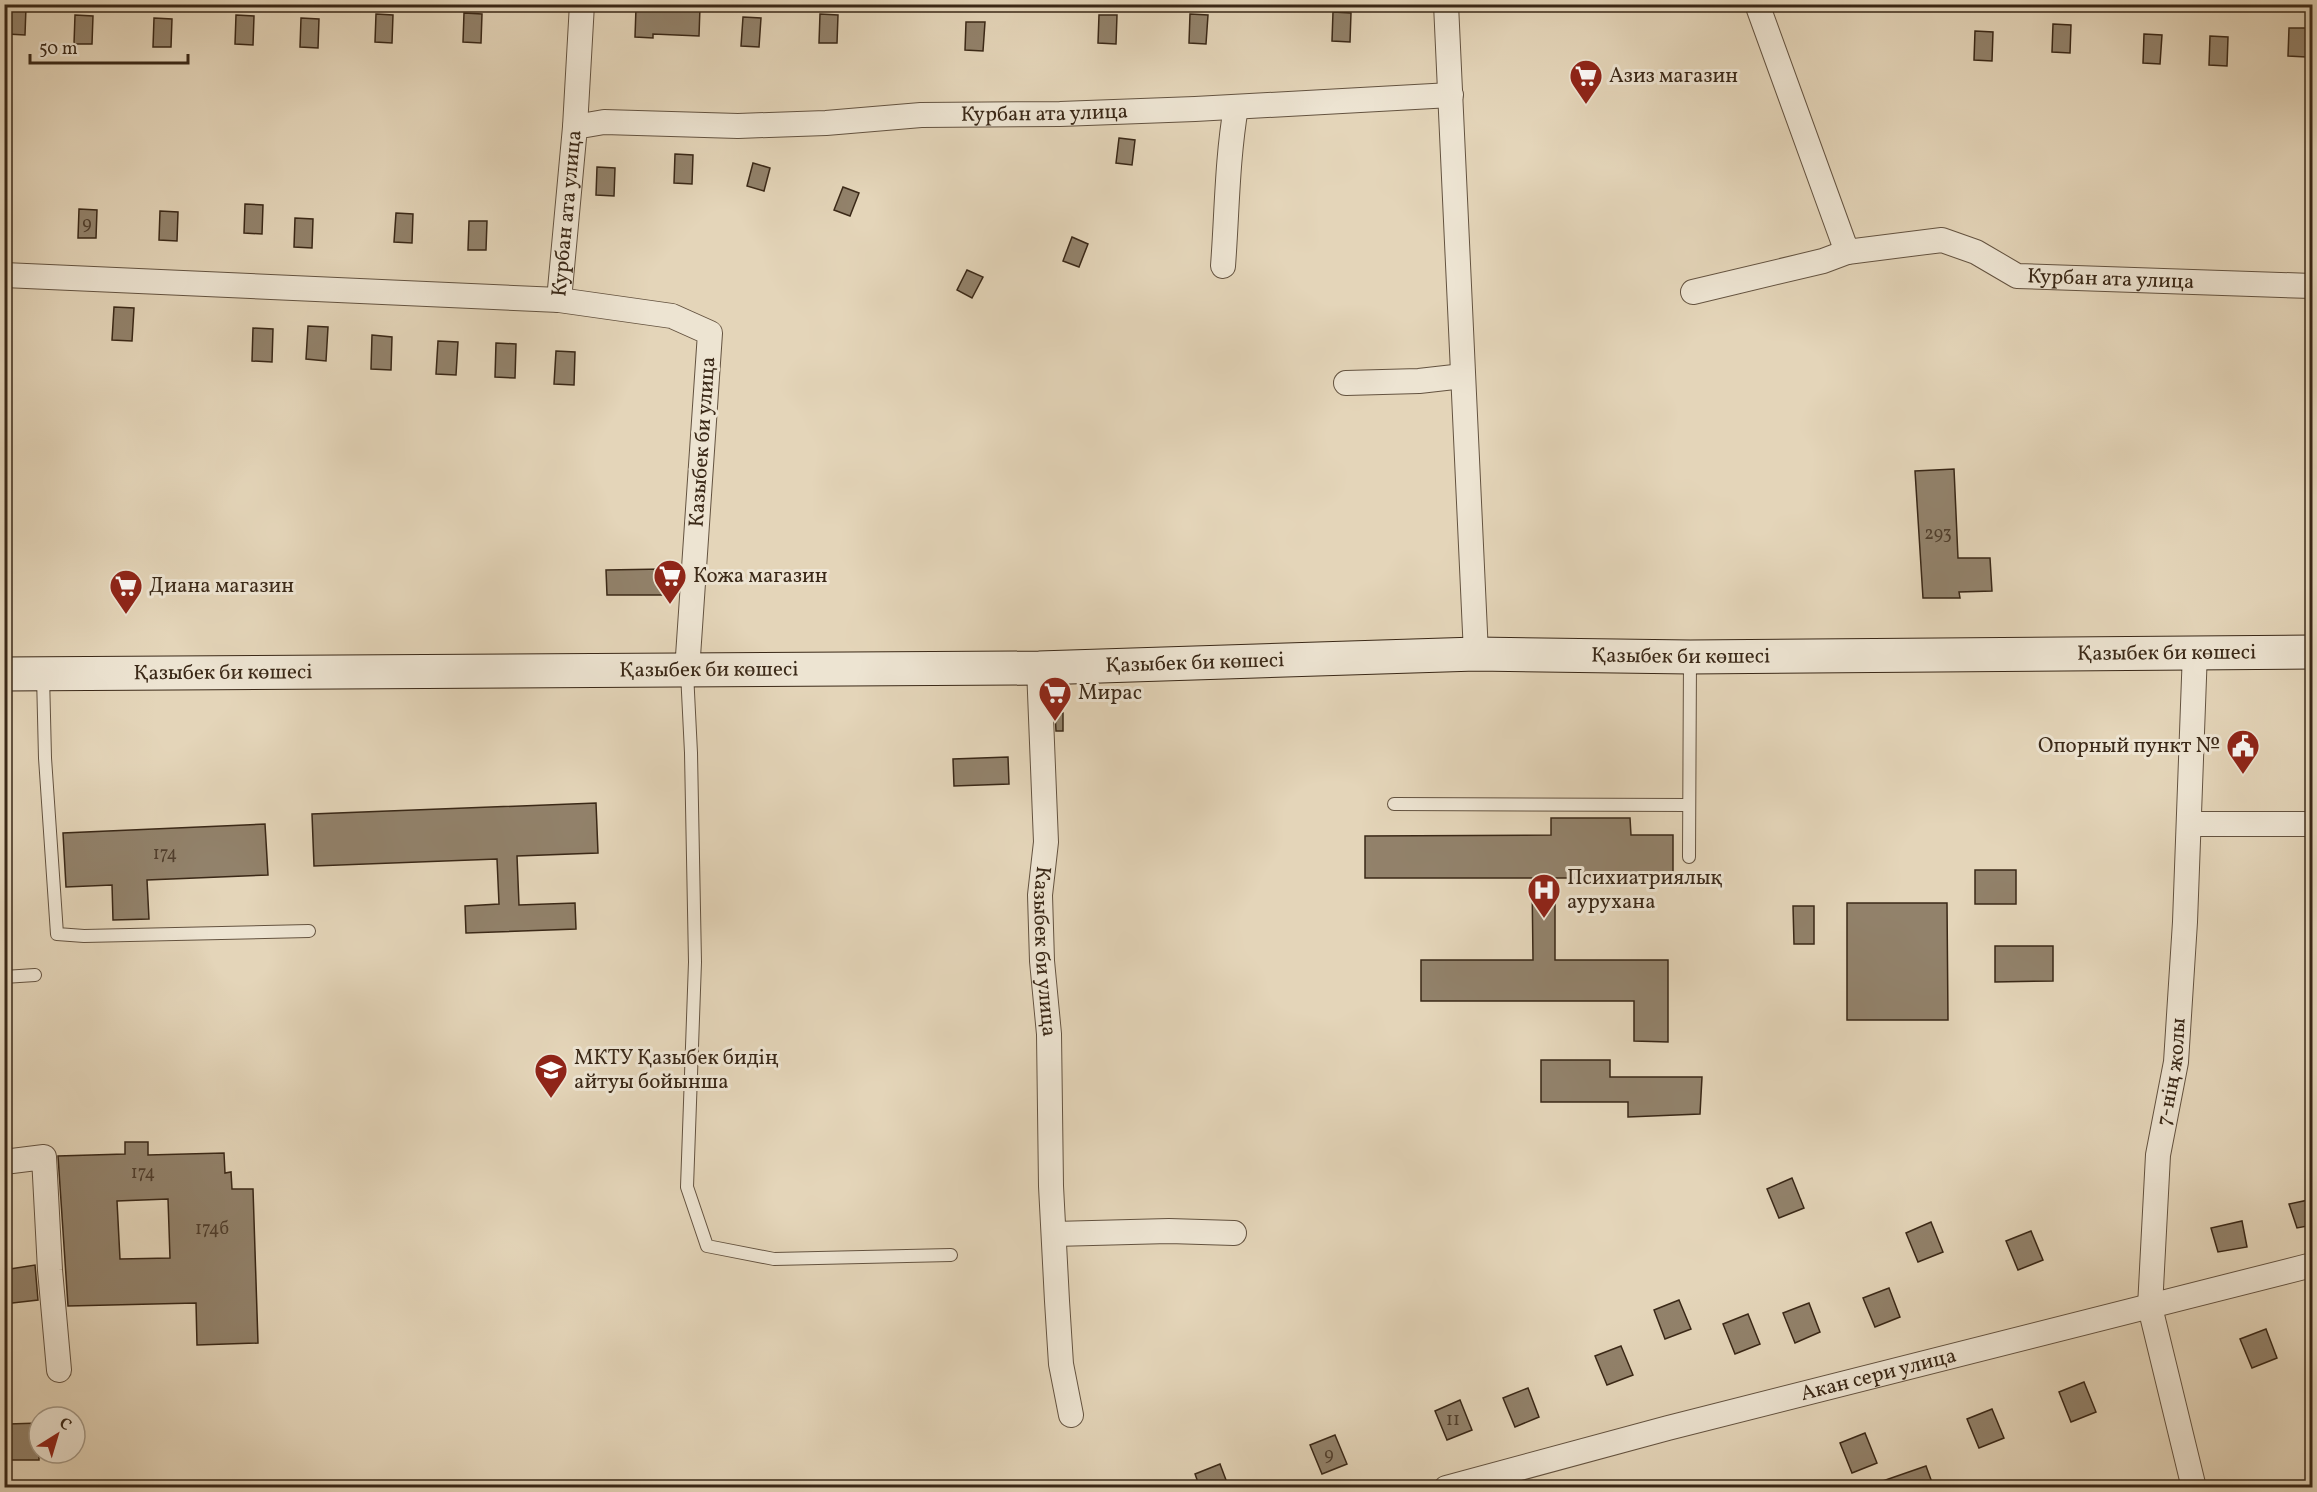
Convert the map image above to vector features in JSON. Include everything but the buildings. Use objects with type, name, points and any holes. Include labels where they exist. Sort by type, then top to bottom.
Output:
[{"type":"main road","name":"Қазыбек би көшесі","points":[[4,674],[1039,668],[1476,654],[1690,657],[2195,651],[2313,652]]},
{"type":"street","points":[[574,127],[582,4]]},
{"type":"street","points":[[1446,4],[1476,654]]},
{"type":"street","points":[[1757,4],[1847,252]]},
{"type":"street","name":"Курбан ата улица","points":[[4,275],[559,300],[574,127],[604,122],[738,126],[826,123],[921,115],[1060,114],[1451,95]]},
{"type":"street","points":[[1223,266],[1229,150],[1236,107]]},
{"type":"street","name":"Курбан ата улица","points":[[1693,292],[1823,261],[1847,252],[1942,240],[1976,252],[2017,276],[2313,286]]},
{"type":"street","name":"Казыбек би улица","points":[[559,300],[672,316],[710,333],[687,671]]},
{"type":"street","points":[[1346,383],[1419,381],[1463,376]]},
{"type":"street","name":"7-нің жолы","points":[[2194,1488],[2150,1307],[2158,1155],[2176,1062],[2189,824],[2195,651]]},
{"type":"street","name":"Казыбек би улица","points":[[1039,668],[1046,842],[1040,895],[1041,950],[1049,1034],[1054,1234],[1061,1364],[1071,1415]]},
{"type":"street","points":[[2189,824],[2313,824]]},
{"type":"street","points":[[4,1162],[44,1157],[59,1370]]},
{"type":"street","points":[[1054,1234],[1234,1233]]},
{"type":"street","name":"Акан сери улица","points":[[1446,1488],[1668,1428],[2313,1265]]},
{"type":"lane","points":[[1689,857],[1690,657]]},
{"type":"lane","points":[[687,671],[692,753],[695,962],[687,1187],[707,1246],[774,1259],[951,1255]]},
{"type":"lane","points":[[42,673],[45,758],[57,934],[84,936],[309,931]]},
{"type":"lane","points":[[1394,804],[1689,805]]},
{"type":"lane","points":[[4,977],[35,975]]},
{"type":"place","name":"Азиз магазин","points":[[1586,105]]},
{"type":"place","name":"Кожа магазин","points":[[670,605]]},
{"type":"place","name":"Диана магазин","points":[[126,615]]},
{"type":"place","name":"Мирас","points":[[1055,722]]},
{"type":"place","name":"Опорный пункт №","points":[[2243,775]]},
{"type":"place","name":"Психиатриялық аурухана","points":[[1544,919]]},
{"type":"place","name":"МКТУ Қазыбек бидің айтуы бойынша","points":[[551,1099]]}]
